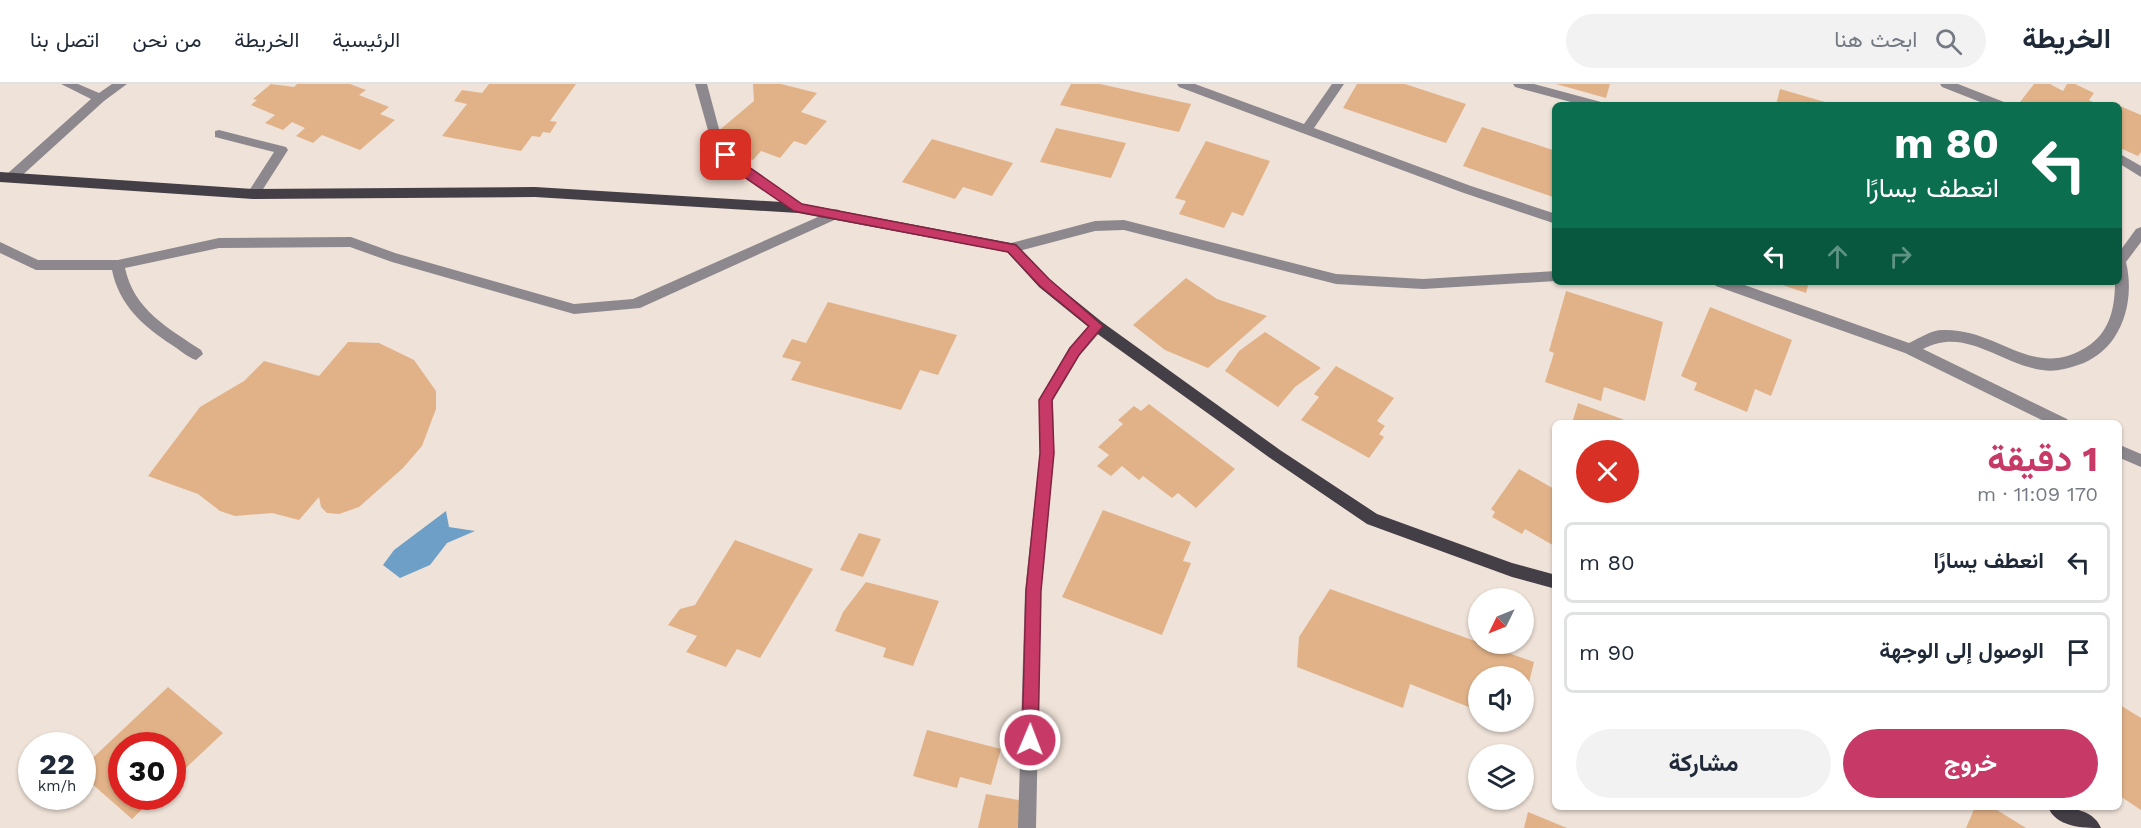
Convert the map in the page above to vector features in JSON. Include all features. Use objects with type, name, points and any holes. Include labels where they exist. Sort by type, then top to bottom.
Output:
[{"type":"main road","points":[[6,177],[253,194],[535,192],[798,208],[1011,249],[1044,283],[1097,326],[1275,454],[1372,519],[1512,570],[1552,581]]},
{"type":"main road","points":[[2062,810],[2092,828]]},
{"type":"street","points":[[67,84],[100,98]]},
{"type":"street","points":[[6,177],[100,98],[121,84]]},
{"type":"street","points":[[701,84],[717,145],[735,165],[798,208]]},
{"type":"street","points":[[1183,84],[1306,131],[1552,218]]},
{"type":"street","points":[[1306,131],[1338,84]]},
{"type":"street","points":[[1519,84],[1586,102]]},
{"type":"street","points":[[1946,84],[1992,102]]},
{"type":"street","points":[[219,134],[282,150],[253,194]]},
{"type":"street","points":[[2122,159],[2141,172]]},
{"type":"street","points":[[0,247],[36,265],[118,265],[219,243],[351,242],[402,260],[574,309],[635,304],[836,214]]},
{"type":"street","points":[[1011,249],[1095,226],[1124,225],[1336,279],[1423,284],[1552,276]]},
{"type":"street","points":[[2122,258],[2141,232]]},
{"type":"street","points":[[118,265],[120,284],[145,320],[196,354]]},
{"type":"street","points":[[1910,349],[1940,334],[1963,336],[2023,360],[2041,364],[2058,367],[2083,360],[2111,334],[2124,295],[2122,278]]},
{"type":"street","points":[[1729,285],[1910,349],[2056,420]]},
{"type":"street","points":[[1027,828],[1033,591],[1047,453],[1046,400],[1074,352],[1097,326]]},
{"type":"street","points":[[2122,452],[2141,461]]},
{"type":"water","points":[[446,511],[449,527],[475,531],[447,543],[430,565],[400,578],[383,565],[394,550]]},
{"type":"building","points":[[271,84],[294,87],[297,84],[350,84],[366,90],[359,95],[389,107],[380,114],[395,120],[360,150],[322,135],[313,143],[296,136],[305,128],[292,122],[283,130],[265,123],[275,115],[251,105],[257,100],[253,99]]},
{"type":"building","points":[[489,84],[576,84],[550,121],[557,122],[550,133],[543,132],[540,137],[532,136],[521,151],[442,136],[467,104],[454,101],[462,90],[482,93]]},
{"type":"building","points":[[753,84],[781,84],[817,93],[801,112],[827,121],[806,145],[794,141],[780,158],[761,151],[753,160],[732,152],[741,142],[716,133],[754,101]]},
{"type":"building","points":[[1071,84],[1100,84],[1191,104],[1179,132],[1060,105]]},
{"type":"building","points":[[1357,84],[1405,84],[1466,104],[1446,143],[1343,108]]},
{"type":"building","points":[[1556,84],[1610,84],[1606,98]]},
{"type":"building","points":[[2034,84],[2050,84],[2063,91],[2067,84],[2075,84],[2094,93],[2089,100],[2093,102],[2020,102]]},
{"type":"building","points":[[1780,89],[1825,102],[1777,102]]},
{"type":"building","points":[[2122,107],[2141,115],[2141,152],[2138,156],[2122,149]]},
{"type":"building","points":[[1482,127],[1552,150],[1552,197],[1463,166]]},
{"type":"building","points":[[1056,128],[1126,143],[1111,178],[1040,162]]},
{"type":"building","points":[[932,139],[1013,163],[992,196],[963,187],[955,199],[902,182]]},
{"type":"building","points":[[1206,141],[1270,161],[1243,216],[1232,212],[1224,228],[1179,214],[1186,201],[1175,198]]},
{"type":"building","points":[[1186,278],[1217,299],[1267,316],[1208,368],[1165,350],[1133,325]]},
{"type":"building","points":[[1783,285],[1808,285],[1806,293]]},
{"type":"building","points":[[1566,291],[1663,322],[1645,401],[1604,387],[1601,401],[1545,382],[1554,353],[1549,351]]},
{"type":"building","points":[[828,302],[957,335],[938,375],[920,370],[901,410],[791,380],[801,362],[782,357],[792,339],[806,343]]},
{"type":"building","points":[[1710,307],[1792,340],[1771,396],[1755,389],[1747,412],[1694,390],[1697,383],[1681,376]]},
{"type":"building","points":[[1265,332],[1321,368],[1295,387],[1278,407],[1225,371],[1239,351]]},
{"type":"building","points":[[348,342],[379,343],[414,360],[436,391],[436,409],[422,446],[403,468],[359,507],[339,514],[327,513],[321,507],[319,497],[299,520],[272,513],[235,516],[220,511],[198,494],[148,476],[200,407],[244,381],[264,361],[319,376]]},
{"type":"building","points":[[1336,366],[1394,398],[1377,421],[1385,426],[1379,434],[1384,437],[1369,458],[1301,420],[1319,397],[1314,394]]},
{"type":"building","points":[[1578,403],[1625,420],[1573,420]]},
{"type":"building","points":[[1149,404],[1235,469],[1196,508],[1178,493],[1172,498],[1143,476],[1139,480],[1122,466],[1111,476],[1097,466],[1109,455],[1098,447],[1123,424],[1118,420],[1134,406],[1141,411]]},
{"type":"building","points":[[1519,469],[1552,488],[1552,545],[1525,529],[1522,534],[1492,517],[1495,512],[1491,509]]},
{"type":"building","points":[[1103,510],[1191,542],[1183,561],[1191,563],[1162,635],[1062,597]]},
{"type":"building","points":[[859,533],[881,539],[863,577],[840,570]]},
{"type":"building","points":[[735,540],[813,569],[760,658],[737,649],[726,667],[686,652],[697,636],[668,625],[680,609],[695,605]]},
{"type":"building","points":[[866,582],[939,601],[913,666],[883,657],[886,648],[835,631],[843,612]]},
{"type":"building","points":[[1330,589],[1468,638],[1468,654],[1512,654],[1534,662],[1533,666],[1468,666],[1468,707],[1410,684],[1403,708],[1297,667],[1299,637]]},
{"type":"building","points":[[168,687],[223,733],[186,768],[186,732],[120,732]]},
{"type":"building","points":[[2122,706],[2141,718],[2141,810],[2122,797]]},
{"type":"building","points":[[927,730],[1001,749],[991,785],[960,777],[957,788],[913,776]]},
{"type":"building","points":[[108,744],[108,798],[96,787],[96,755]]},
{"type":"building","points":[[986,794],[1024,801],[1018,828],[978,828]]},
{"type":"building","points":[[122,810],[141,810],[132,819]]},
{"type":"building","points":[[1974,810],[1997,810],[2026,828],[1966,828]]},
{"type":"building","points":[[1528,812],[1567,828],[1524,828]]},
{"type":"route","points":[[726,155],[735,165],[798,208],[1011,249],[1044,283],[1097,326],[1074,352],[1046,400],[1047,453],[1033,591],[1030,740]]}]
